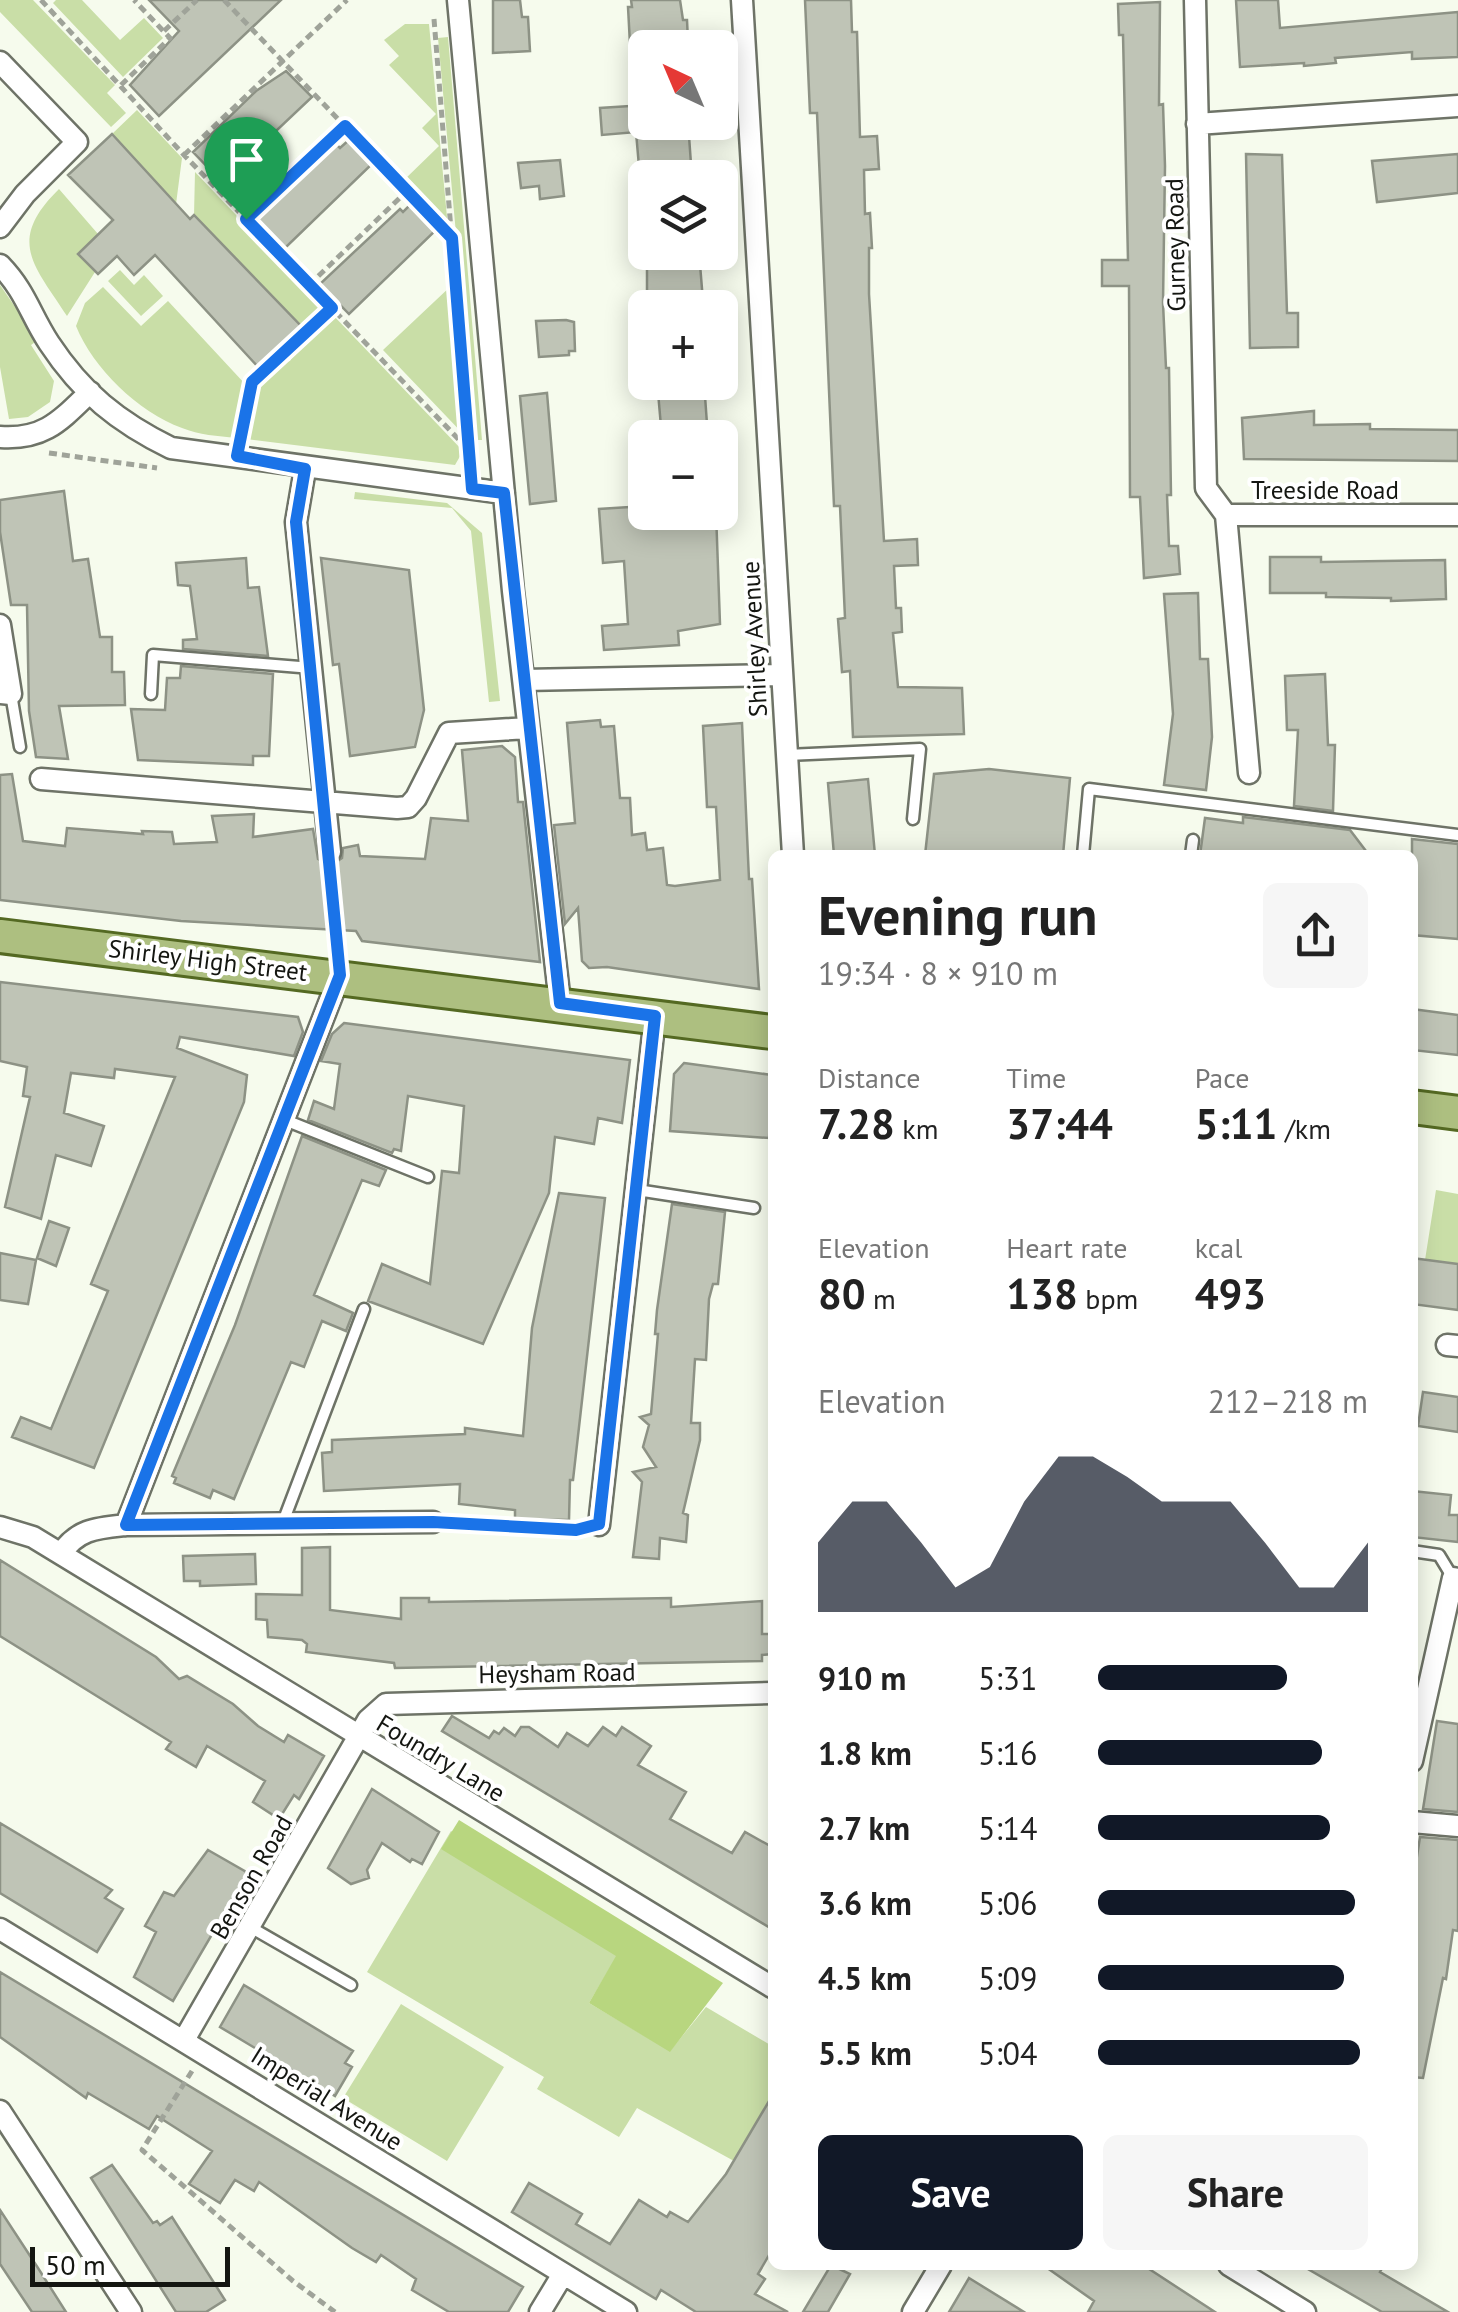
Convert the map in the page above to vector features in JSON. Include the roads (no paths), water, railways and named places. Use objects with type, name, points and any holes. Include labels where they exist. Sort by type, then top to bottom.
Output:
[{"type":"main road","name":"Shirley High Street","points":[[0,936],[340,975],[768,1031]]},
{"type":"main road","points":[[1418,1109],[1458,1113]]},
{"type":"street","points":[[458,0],[504,493],[560,1003]]},
{"type":"street","name":"Shirley Avenue","points":[[742,0],[792,850]]},
{"type":"street","name":"Gurney Road","points":[[1195,0],[1206,488]]},
{"type":"street","points":[[0,62],[76,142],[25,194],[0,227]]},
{"type":"street","points":[[1198,124],[1458,106]]},
{"type":"street","points":[[0,265],[25,294],[50,344],[90,392],[124,425],[171,448],[504,493]]},
{"type":"street","points":[[0,437],[24,438],[46,430],[90,392]]},
{"type":"street","points":[[305,469],[296,522],[330,852]]},
{"type":"street","name":"Treeside Road","points":[[1206,488],[1226,515],[1458,515]]},
{"type":"street","points":[[1226,515],[1248,772]]},
{"type":"street","points":[[0,625],[5,694]]},
{"type":"street","points":[[524,680],[780,675]]},
{"type":"street","points":[[41,779],[326,805],[408,806],[449,733],[528,728]]},
{"type":"street","points":[[126,1525],[340,975]]},
{"type":"street","points":[[599,1524],[655,1016]]},
{"type":"street","points":[[61,1554],[72,1538],[84,1532],[126,1525],[433,1522]]},
{"type":"street","name":"Foundry Lane","points":[[0,1527],[33,1537],[768,1985]]},
{"type":"street","points":[[1418,1736],[1456,1578]]},
{"type":"street","name":"Heysham Road","points":[[359,1737],[376,1711],[395,1701],[768,1693]]},
{"type":"street","name":"Benson Road","points":[[184,2040],[359,1737]]},
{"type":"street","points":[[1418,1823],[1458,1826]]},
{"type":"street","name":"Imperial Avenue","points":[[0,1929],[626,2312]]},
{"type":"street","points":[[0,2110],[131,2312]]},
{"type":"street","points":[[913,2312],[938,2270]]},
{"type":"street","points":[[1243,2270],[1305,2312]]},
{"type":"street","points":[[540,2312],[563,2274]]},
{"type":"lane","points":[[150,694],[153,656],[312,668]]},
{"type":"lane","points":[[5,694],[20,747]]},
{"type":"lane","points":[[786,756],[920,749],[914,819]]},
{"type":"lane","points":[[1083,850],[1089,789],[1458,834]]},
{"type":"lane","points":[[1192,850],[1193,840]]},
{"type":"lane","points":[[284,1119],[428,1177]]},
{"type":"lane","points":[[637,1190],[754,1208]]},
{"type":"lane","points":[[282,1523],[364,1309]]},
{"type":"lane","points":[[1418,1552],[1439,1554],[1456,1578]]},
{"type":"lane","points":[[252,1928],[351,1985]]}]
